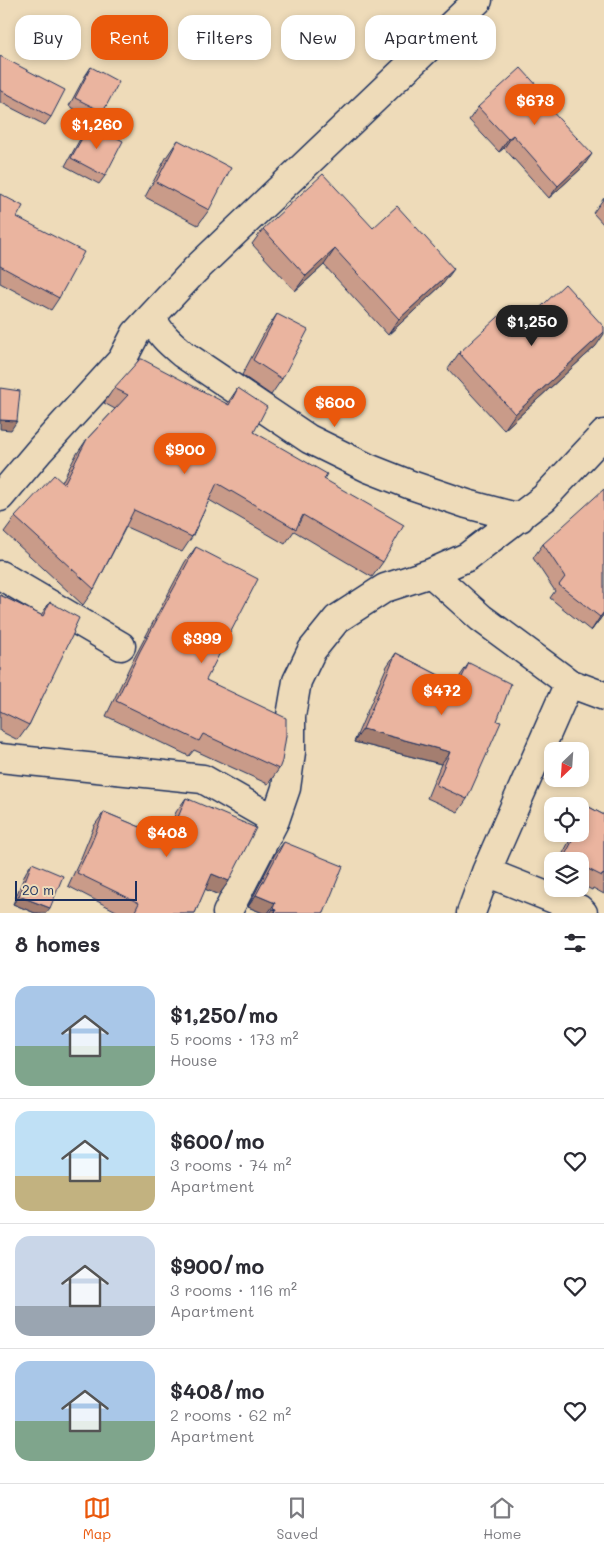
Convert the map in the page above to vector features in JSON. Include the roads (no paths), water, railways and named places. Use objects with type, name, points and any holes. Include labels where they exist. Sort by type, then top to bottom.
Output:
[{"type":"street","points":[[0,498],[40,450],[122,360],[136,333],[195,270],[478,0]]},
{"type":"street","points":[[152,316],[154,324],[182,354],[309,439],[368,468],[411,485],[467,504],[520,518]]},
{"type":"street","points":[[227,913],[275,820],[286,788],[291,752],[291,716],[297,681],[312,650],[337,619],[385,588],[431,573],[467,557],[520,518],[544,498],[604,434]]},
{"type":"street","points":[[431,573],[481,618],[569,683],[604,696]]},
{"type":"street","points":[[0,575],[121,646]]},
{"type":"street","points":[[471,913],[486,872],[569,683]]},
{"type":"street","points":[[0,758],[203,779],[275,820]]},
{"type":"street","points":[[486,872],[579,909],[583,913]]}]
